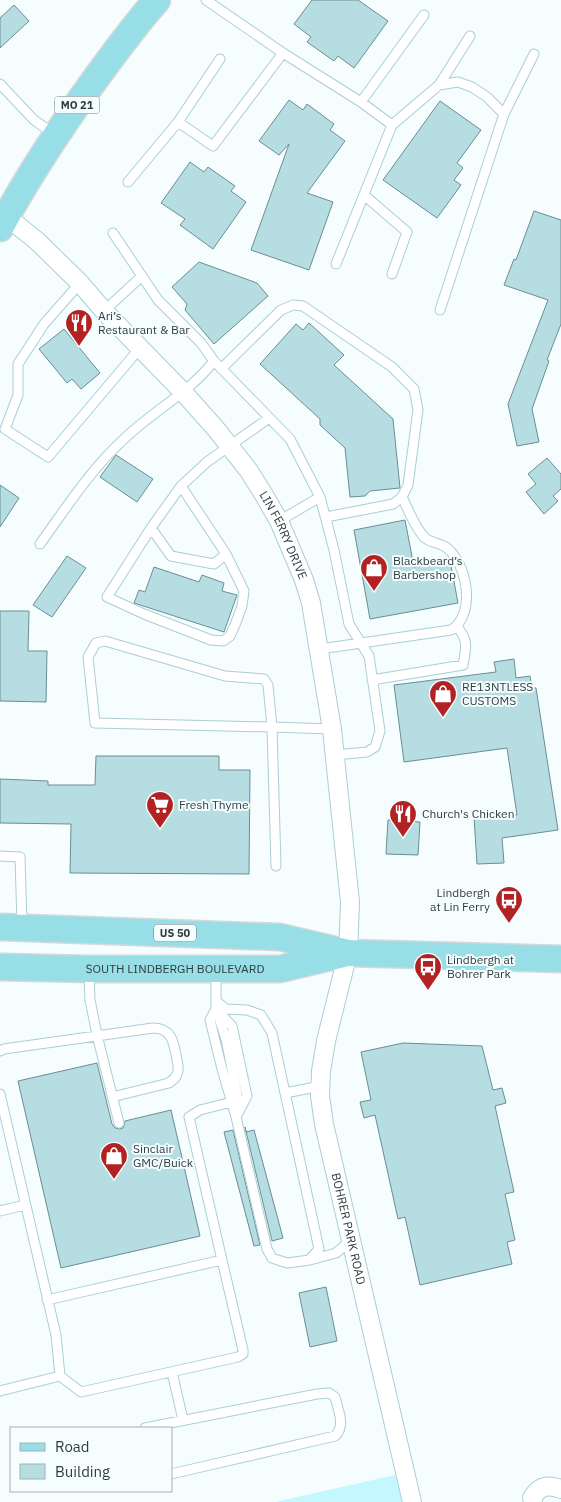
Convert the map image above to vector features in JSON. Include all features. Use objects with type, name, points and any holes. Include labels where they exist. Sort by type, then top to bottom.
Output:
[{"type":"main road","name":"MO 21","points":[[3,222],[31,173],[56,136],[117,50],[157,0]]},
{"type":"main road","name":"SOUTH LINDBERGH BOULEVARD","points":[[11,928],[280,937],[348,953],[561,959]]},
{"type":"main road","name":"SOUTH LINDBERGH BOULEVARD","points":[[0,967],[89,970],[280,969],[348,953]]},
{"type":"street","name":"LIN FERRY DRIVE","points":[[3,222],[37,241],[183,392],[230,446],[254,479],[279,521],[304,580],[311,603],[320,649],[332,729],[350,902],[348,953]]},
{"type":"street","name":"BOHRER PARK ROAD","points":[[348,953],[326,1041],[321,1071],[320,1096],[324,1124],[412,1502]]},
{"type":"street","points":[[533,1502],[532,1498],[537,1490],[547,1486],[561,1488]]},
{"type":"lane","points":[[206,0],[283,53],[361,102],[392,125]]},
{"type":"lane","points":[[361,102],[424,15]]},
{"type":"lane","points":[[336,264],[392,125],[439,84],[470,36]]},
{"type":"lane","points":[[178,122],[213,146],[283,53]]},
{"type":"lane","points":[[440,310],[504,114],[534,54]]},
{"type":"lane","points":[[128,182],[178,122],[220,58]]},
{"type":"lane","points":[[439,84],[458,82],[472,88],[487,97],[504,114]]},
{"type":"lane","points":[[0,84],[34,120],[56,136]]},
{"type":"lane","points":[[364,195],[407,232],[392,274]]},
{"type":"lane","points":[[113,233],[158,300],[201,343],[221,369],[290,438],[320,497],[349,624],[369,656],[380,731],[375,747],[368,752],[335,755]]},
{"type":"lane","points":[[104,311],[142,276]]},
{"type":"lane","points":[[80,284],[44,324],[18,364],[18,395],[4,429],[48,457],[140,348]]},
{"type":"lane","points":[[221,369],[281,310],[293,305],[303,306],[392,367],[414,389],[418,410],[408,485],[402,498],[393,504],[326,517]]},
{"type":"lane","points":[[40,544],[90,477],[124,439],[203,375],[214,361]]},
{"type":"lane","points":[[181,486],[226,554],[244,591],[242,606],[230,636],[223,641],[211,640],[144,614],[107,597],[151,528],[181,486],[207,462],[269,418]]},
{"type":"lane","points":[[279,521],[320,497]]},
{"type":"lane","points":[[320,649],[451,630],[457,626],[465,615],[467,590],[457,560],[446,547],[426,539],[417,527],[402,498]]},
{"type":"lane","points":[[151,528],[171,556],[214,564],[226,554]]},
{"type":"lane","points":[[372,680],[463,666],[466,650],[465,638],[457,626]]},
{"type":"lane","points":[[276,866],[272,727],[268,685],[264,678],[225,676],[105,642],[96,643],[88,657],[95,724],[272,727],[332,729]]},
{"type":"lane","points":[[0,856],[20,857],[11,928]]},
{"type":"lane","points":[[216,968],[216,1005],[226,1040],[237,1094],[236,1117]]},
{"type":"lane","points":[[89,970],[90,1000],[119,1123]]},
{"type":"lane","points":[[216,1005],[247,1010],[262,1015],[272,1033],[320,1249],[310,1260]]},
{"type":"lane","points":[[216,1005],[210,1020],[236,1117],[267,1250],[272,1258],[287,1262],[310,1260],[336,1253],[351,1240]]},
{"type":"lane","points":[[0,1051],[97,1035],[157,1028],[167,1031],[172,1036],[179,1069],[175,1079],[169,1083],[112,1097]]},
{"type":"lane","points":[[285,1093],[321,1086]]},
{"type":"lane","points":[[0,1094],[56,1335],[60,1376],[81,1392],[238,1357],[243,1354],[244,1350],[189,1117],[200,1110],[232,1102]]},
{"type":"lane","points":[[0,1211],[25,1205]]},
{"type":"lane","points":[[47,1300],[222,1260]]},
{"type":"lane","points":[[172,1372],[183,1420]]},
{"type":"lane","points":[[0,1391],[60,1376]]},
{"type":"lane","points":[[150,1427],[324,1393],[335,1397],[341,1425],[335,1436],[172,1474]]},
{"type":"shaded area","points":[[395,1475],[402,1502],[275,1502]]},
{"type":"building","points":[[312,0],[358,0],[388,21],[354,68],[338,56],[334,61],[307,42],[311,37],[294,24]]},
{"type":"building","points":[[14,5],[29,21],[0,48],[0,18]]},
{"type":"building","points":[[289,100],[303,110],[307,104],[334,124],[330,130],[345,141],[307,193],[333,202],[309,270],[251,250],[289,144],[279,155],[259,141]]},
{"type":"building","points":[[440,101],[481,130],[457,163],[463,168],[454,180],[461,185],[437,218],[383,180]]},
{"type":"building","points":[[190,162],[204,172],[208,167],[235,186],[231,191],[246,202],[213,249],[180,225],[185,219],[161,203]]},
{"type":"building","points":[[534,211],[561,220],[561,324],[547,360],[549,361],[532,409],[539,442],[517,446],[508,404],[548,300],[504,285],[514,259],[516,260]]},
{"type":"building","points":[[199,262],[257,283],[268,296],[214,344],[185,310],[187,304],[172,287]]},
{"type":"building","points":[[309,323],[344,355],[334,365],[393,419],[400,488],[370,491],[365,496],[350,497],[345,448],[320,425],[320,419],[260,364],[296,324],[303,330]]},
{"type":"building","points":[[64,329],[100,373],[81,389],[72,379],[67,383],[39,349]]},
{"type":"building","points":[[116,455],[153,479],[137,502],[100,477]]},
{"type":"building","points":[[547,458],[561,474],[561,489],[553,496],[558,501],[544,514],[526,492],[536,484],[528,474]]},
{"type":"building","points":[[0,485],[19,498],[0,527]]},
{"type":"building","points":[[405,520],[414,567],[450,560],[458,603],[370,619],[354,530]]},
{"type":"building","points":[[67,556],[86,568],[52,617],[33,605]]},
{"type":"building","points":[[154,567],[199,582],[202,575],[224,583],[222,591],[237,595],[224,632],[134,603],[139,590],[145,592]]},
{"type":"building","points":[[0,611],[29,611],[28,651],[47,651],[46,702],[0,701]]},
{"type":"building","points":[[514,659],[516,678],[530,676],[532,688],[536,688],[558,830],[502,838],[504,863],[477,864],[474,817],[517,815],[507,748],[404,762],[394,685],[496,672],[494,662]]},
{"type":"building","name":"Fresh Thyme","points":[[96,756],[219,756],[219,770],[250,770],[249,874],[70,873],[71,824],[0,823],[0,779],[48,781],[48,785],[95,785]]},
{"type":"building","name":"Church's Chicken","points":[[388,820],[420,822],[418,855],[386,854]]},
{"type":"building","points":[[403,1043],[482,1046],[493,1090],[502,1088],[506,1103],[495,1106],[514,1192],[505,1194],[515,1240],[507,1242],[512,1264],[420,1285],[405,1217],[398,1219],[375,1115],[364,1118],[360,1102],[371,1100],[361,1052]]},
{"type":"building","name":"Sinclair GMC/Buick","points":[[97,1063],[112,1124],[115,1128],[123,1128],[125,1121],[171,1110],[200,1236],[61,1268],[18,1081]]},
{"type":"building","points":[[233,1130],[260,1245],[254,1246],[224,1132]]},
{"type":"building","points":[[254,1130],[283,1238],[272,1241],[246,1132]]},
{"type":"building","points":[[326,1287],[337,1341],[310,1347],[299,1293]]},
{"type":"place","name":"Ari’s Restaurant & Bar","points":[[79,347]]},
{"type":"place","name":"Blackbeard’s Barbershop","points":[[374,592]]},
{"type":"place","name":"RE13NTLESS CUSTOMS","points":[[443,718]]},
{"type":"place","name":"Fresh Thyme","points":[[160,829]]},
{"type":"place","name":"Church's Chicken","points":[[403,838]]},
{"type":"place","name":"Lindbergh at Lin Ferry","points":[[509,924]]},
{"type":"place","name":"Lindbergh at Bohrer Park","points":[[428,991]]},
{"type":"place","name":"Sinclair GMC/Buick","points":[[114,1180]]}]
